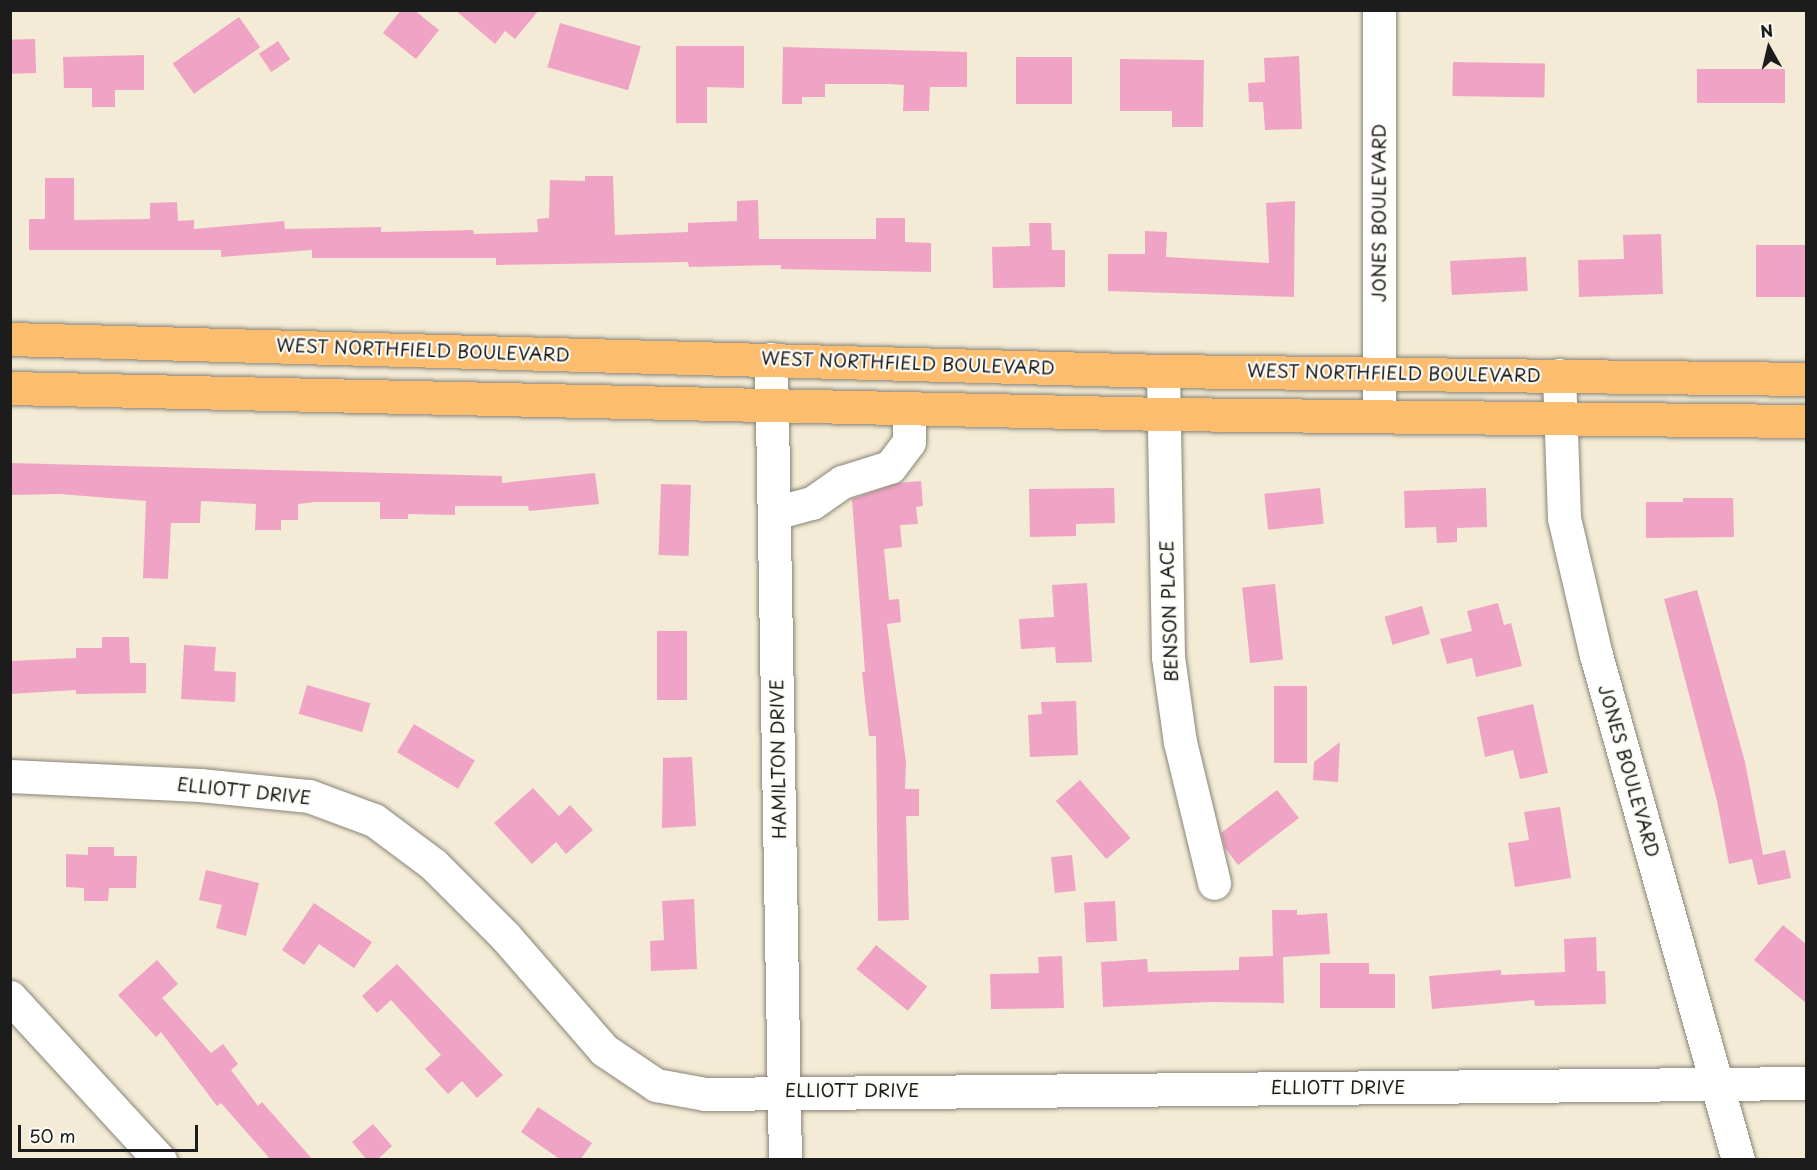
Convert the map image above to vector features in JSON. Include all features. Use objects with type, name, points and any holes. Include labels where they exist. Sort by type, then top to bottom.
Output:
[{"type":"main road","name":"WEST NORTHFIELD BOULEVARD","points":[[10,339],[1163,371],[1806,379]]},
{"type":"main road","points":[[10,388],[1165,414],[1806,421]]},
{"type":"street","name":"JONES BOULEVARD","points":[[1379,10],[1379,416]]},
{"type":"street","name":"HAMILTON DRIVE","points":[[771,359],[785,1160]]},
{"type":"street","name":"BENSON PLACE","points":[[1163,371],[1168,657],[1180,742],[1214,883]]},
{"type":"street","name":"JONES BOULEVARD","points":[[1559,375],[1558,418],[1564,518],[1596,655],[1719,1085],[1738,1160]]},
{"type":"street","points":[[774,513],[812,503],[842,482],[890,467],[909,442],[909,408]]},
{"type":"street","name":"ELLIOTT DRIVE","points":[[10,776],[200,784],[309,796],[374,820],[433,864],[505,936],[604,1050],[656,1085],[705,1094],[784,1091],[1806,1083]]},
{"type":"street","points":[[10,997],[160,1160]]},
{"type":"building","points":[[401,10],[414,10],[439,30],[416,59],[383,33]]},
{"type":"building","points":[[455,10],[539,10],[515,39],[505,31],[495,44]]},
{"type":"building","points":[[239,17],[260,47],[194,94],[173,63]]},
{"type":"building","points":[[560,23],[641,46],[628,90],[547,67]]},
{"type":"building","points":[[35,39],[36,73],[11,74],[10,40]]},
{"type":"building","points":[[278,41],[290,59],[271,72],[259,54]]},
{"type":"building","points":[[676,46],[744,46],[744,88],[707,87],[707,123],[676,123]]},
{"type":"building","points":[[783,47],[967,52],[967,87],[930,87],[929,111],[903,111],[904,85],[889,84],[825,84],[825,97],[802,97],[802,104],[782,104]]},
{"type":"building","points":[[144,55],[144,90],[115,90],[115,107],[92,107],[92,88],[64,88],[63,57]]},
{"type":"building","points":[[1299,56],[1302,129],[1265,130],[1263,102],[1249,102],[1248,83],[1265,82],[1264,58]]},
{"type":"building","points":[[1016,57],[1072,57],[1072,104],[1016,104]]},
{"type":"building","points":[[1120,59],[1204,60],[1203,127],[1172,127],[1172,111],[1120,111]]},
{"type":"building","points":[[1453,62],[1545,64],[1544,98],[1452,96]]},
{"type":"building","points":[[1697,69],[1785,69],[1785,103],[1697,103]]},
{"type":"building","points":[[585,176],[613,176],[615,235],[688,232],[688,223],[737,221],[737,201],[758,200],[759,239],[876,239],[876,218],[905,218],[905,242],[931,243],[931,272],[781,269],[781,265],[689,267],[688,262],[496,265],[496,258],[312,258],[312,250],[221,257],[221,250],[29,250],[29,219],[45,219],[45,178],[74,178],[74,220],[150,219],[150,203],[177,202],[178,221],[194,220],[194,229],[284,221],[285,229],[381,227],[381,232],[473,230],[474,234],[538,232],[537,219],[549,218],[550,180],[585,181]]},
{"type":"building","points":[[1295,201],[1294,297],[1108,291],[1108,254],[1145,254],[1145,231],[1167,232],[1166,257],[1269,263],[1266,203]]},
{"type":"building","points":[[1029,223],[1051,223],[1052,250],[1065,250],[1065,287],[993,288],[992,247],[1030,246]]},
{"type":"building","points":[[1661,234],[1663,294],[1579,297],[1578,260],[1624,259],[1623,235]]},
{"type":"building","points":[[1756,245],[1806,245],[1806,297],[1756,297]]},
{"type":"building","points":[[1526,257],[1528,291],[1452,295],[1450,261]]},
{"type":"building","points":[[10,463],[502,476],[502,483],[595,473],[599,504],[529,511],[528,506],[455,506],[455,515],[408,514],[408,519],[380,519],[380,502],[315,502],[298,504],[298,520],[281,520],[281,530],[255,530],[256,504],[201,501],[200,523],[171,523],[168,579],[143,578],[146,501],[60,494],[10,495]]},
{"type":"building","points":[[921,481],[923,506],[916,507],[918,524],[900,525],[902,547],[884,549],[889,600],[899,599],[901,622],[887,624],[906,762],[905,789],[919,789],[919,816],[906,816],[909,920],[878,921],[876,736],[869,736],[862,672],[865,672],[852,499],[898,483]]},
{"type":"building","points":[[661,484],[691,485],[689,556],[659,555]]},
{"type":"building","points":[[1114,488],[1115,523],[1076,524],[1076,536],[1030,537],[1029,489]]},
{"type":"building","points":[[1320,488],[1324,524],[1268,530],[1264,494]]},
{"type":"building","points":[[1486,488],[1487,527],[1457,528],[1457,542],[1437,543],[1436,527],[1405,528],[1404,491]]},
{"type":"building","points":[[1683,498],[1733,498],[1734,537],[1646,538],[1646,502],[1683,502]]},
{"type":"building","points":[[1087,583],[1092,662],[1056,663],[1055,647],[1021,649],[1019,619],[1054,617],[1052,585]]},
{"type":"building","points":[[1275,584],[1283,660],[1250,663],[1242,587]]},
{"type":"building","points":[[1697,590],[1745,762],[1763,855],[1785,850],[1791,878],[1758,885],[1752,859],[1729,864],[1717,801],[1664,599]]},
{"type":"building","points":[[1498,603],[1504,625],[1511,623],[1522,666],[1476,677],[1472,658],[1447,664],[1440,639],[1472,631],[1467,611]]},
{"type":"building","points":[[1422,606],[1430,634],[1393,645],[1385,617]]},
{"type":"building","points":[[657,631],[687,631],[687,700],[657,700]]},
{"type":"building","points":[[102,637],[129,637],[130,663],[146,663],[146,693],[76,694],[76,690],[10,694],[10,661],[76,658],[76,648],[102,648]]},
{"type":"building","points":[[184,645],[216,647],[214,671],[236,672],[235,702],[181,699]]},
{"type":"building","points":[[307,685],[370,703],[362,732],[299,714]]},
{"type":"building","points":[[1274,686],[1307,686],[1307,763],[1274,763]]},
{"type":"building","points":[[1076,701],[1078,755],[1030,757],[1028,715],[1042,714],[1041,702]]},
{"type":"building","points":[[1533,704],[1548,773],[1520,779],[1513,750],[1485,757],[1477,717]]},
{"type":"building","points":[[414,724],[475,761],[458,789],[397,752]]},
{"type":"building","points":[[1340,742],[1338,782],[1313,780],[1314,762]]},
{"type":"building","points":[[692,757],[696,826],[662,828],[663,758]]},
{"type":"building","points":[[1080,780],[1131,838],[1106,859],[1056,801]]},
{"type":"building","points":[[533,788],[559,816],[570,805],[593,830],[566,854],[556,842],[532,864],[494,823]]},
{"type":"building","points":[[1277,790],[1299,818],[1238,865],[1225,848],[1221,833]]},
{"type":"building","points":[[1560,807],[1571,878],[1515,887],[1508,843],[1529,840],[1524,812]]},
{"type":"building","points":[[88,847],[114,847],[114,856],[137,856],[136,888],[109,888],[108,901],[84,901],[84,888],[66,887],[66,854],[88,855]]},
{"type":"building","points":[[1072,855],[1076,891],[1055,893],[1051,857]]},
{"type":"building","points":[[206,870],[259,883],[246,936],[216,928],[222,905],[199,900]]},
{"type":"building","points":[[694,899],[697,969],[651,971],[650,941],[664,940],[662,901]]},
{"type":"building","points":[[1115,901],[1117,941],[1086,943],[1084,903]]},
{"type":"building","points":[[314,903],[372,942],[354,968],[319,944],[304,965],[282,950]]},
{"type":"building","points":[[1272,910],[1297,910],[1297,915],[1327,913],[1330,954],[1283,957],[1284,1003],[1210,1002],[1103,1007],[1101,962],[1147,959],[1148,972],[1239,970],[1239,957],[1273,956]]},
{"type":"building","points":[[1783,925],[1806,944],[1806,1003],[1754,960]]},
{"type":"building","points":[[1596,937],[1597,971],[1605,971],[1606,1004],[1535,1006],[1534,1000],[1432,1009],[1429,976],[1501,970],[1501,975],[1565,972],[1564,939]]},
{"type":"building","points":[[876,945],[927,987],[908,1011],[856,969]]},
{"type":"building","points":[[1062,956],[1064,1008],[991,1009],[990,974],[1039,973],[1038,957]]},
{"type":"building","points":[[157,960],[178,984],[162,998],[211,1053],[223,1044],[238,1064],[231,1070],[258,1106],[262,1102],[313,1160],[271,1160],[221,1103],[217,1106],[161,1032],[156,1037],[118,995]]},
{"type":"building","points":[[1320,963],[1369,963],[1369,974],[1395,974],[1395,1008],[1320,1008]]},
{"type":"building","points":[[397,964],[503,1075],[477,1098],[462,1081],[448,1094],[425,1069],[441,1055],[391,1000],[377,1013],[362,996]]},
{"type":"building","points":[[538,1107],[592,1143],[580,1160],[561,1160],[521,1132]]},
{"type":"building","points":[[373,1124],[392,1146],[377,1160],[367,1160],[352,1142]]}]
